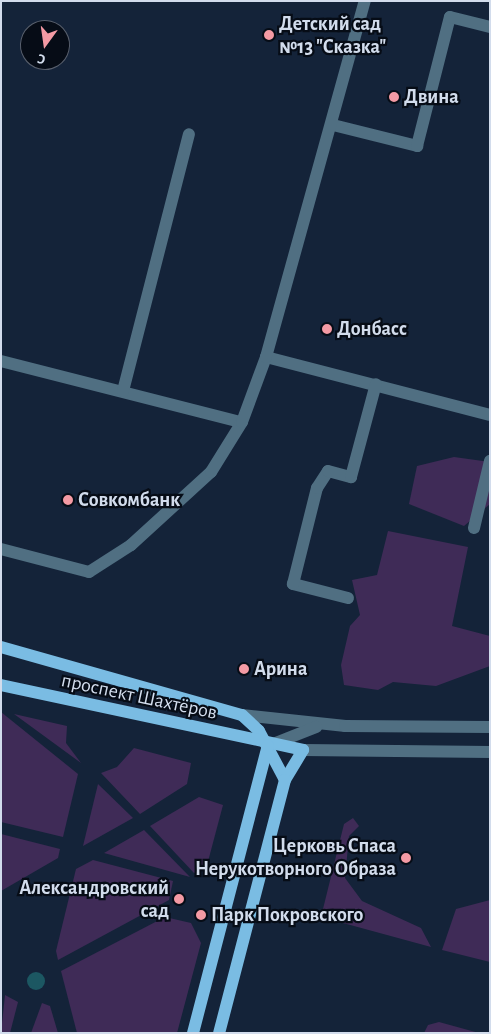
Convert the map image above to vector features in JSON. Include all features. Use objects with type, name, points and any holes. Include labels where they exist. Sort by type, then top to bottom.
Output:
[{"type":"main road","name":"проспект Шахтёров","points":[[1,646],[242,715],[268,746],[285,780]]},
{"type":"main road","name":"проспект Шахтёров","points":[[1,685],[268,746],[302,750]]},
{"type":"main road","points":[[193,1033],[268,746]]},
{"type":"main road","points":[[219,1033],[285,780],[302,750]]},
{"type":"street","points":[[1,549],[89,572],[131,545],[199,484],[241,422],[266,357],[333,125],[365,1]]},
{"type":"street","points":[[333,125],[417,146],[450,17],[490,27]]},
{"type":"street","points":[[123,391],[189,134]]},
{"type":"street","points":[[266,357],[490,415]]},
{"type":"street","points":[[1,361],[241,422]]},
{"type":"street","points":[[348,598],[293,584],[317,488],[328,471],[351,477],[376,384]]},
{"type":"street","points":[[474,528],[490,462]]},
{"type":"street","name":"проспект Шахтёров","points":[[242,715],[325,724],[490,727]]},
{"type":"street","name":"проспект Шахтёров","points":[[268,746],[295,732],[325,724]]},
{"type":"street","name":"проспект Шахтёров","points":[[302,750],[490,752]]},
{"type":"shaded area","points":[[454,457],[490,462],[490,504],[464,526],[409,504],[417,466]]},
{"type":"shaded area","points":[[388,531],[468,547],[452,626],[490,636],[490,666],[436,686],[393,682],[378,690],[344,685],[341,665],[350,626],[360,615],[352,580],[377,575]]},
{"type":"shaded area","points":[[1,712],[78,774],[63,837],[1,822]]},
{"type":"shaded area","points":[[14,714],[67,726],[66,743],[81,763]]},
{"type":"shaded area","points":[[134,748],[191,763],[187,784],[140,814],[101,773],[117,767]]},
{"type":"shaded area","points":[[98,784],[133,818],[83,846]]},
{"type":"shaded area","points":[[199,797],[223,805],[206,869],[194,873],[150,826]]},
{"type":"shaded area","points":[[353,818],[359,826],[349,836],[345,878],[362,901],[421,928],[431,947],[321,917],[344,824]]},
{"type":"shaded area","points":[[144,830],[190,877],[104,853]]},
{"type":"shaded area","points":[[1,834],[60,849],[58,858],[1,891]]},
{"type":"shaded area","points":[[93,860],[173,881],[169,900],[58,960],[56,951],[76,869]]},
{"type":"shaded area","points":[[490,900],[490,962],[442,950],[456,909]]},
{"type":"shaded area","points":[[165,917],[191,923],[201,943],[177,1033],[77,1033],[61,971]]},
{"type":"shaded area","points":[[36,972],[42,975],[45,981],[42,987],[36,990],[30,987],[27,981],[30,975]]},
{"type":"shaded area","points":[[5,995],[18,1002],[10,1033],[1,1033]]},
{"type":"shaded area","points":[[42,1003],[50,1006],[58,1033],[31,1033]]},
{"type":"shaded area","points":[[439,1022],[479,1033],[424,1033],[428,1025]]},
{"type":"place","name":"Детский сад №13 \"Сказка\"","points":[[269,35]]},
{"type":"place","name":"Двина","points":[[394,97]]},
{"type":"place","name":"Донбасс","points":[[327,329]]},
{"type":"place","name":"Совкомбанк","points":[[68,500]]},
{"type":"place","name":"Арина","points":[[244,669]]},
{"type":"place","name":"Церковь Спаса Нерукотворного Образа","points":[[406,858]]},
{"type":"place","name":"Александровский сад","points":[[179,899]]},
{"type":"place","name":"Парк Покровского","points":[[201,915]]}]
